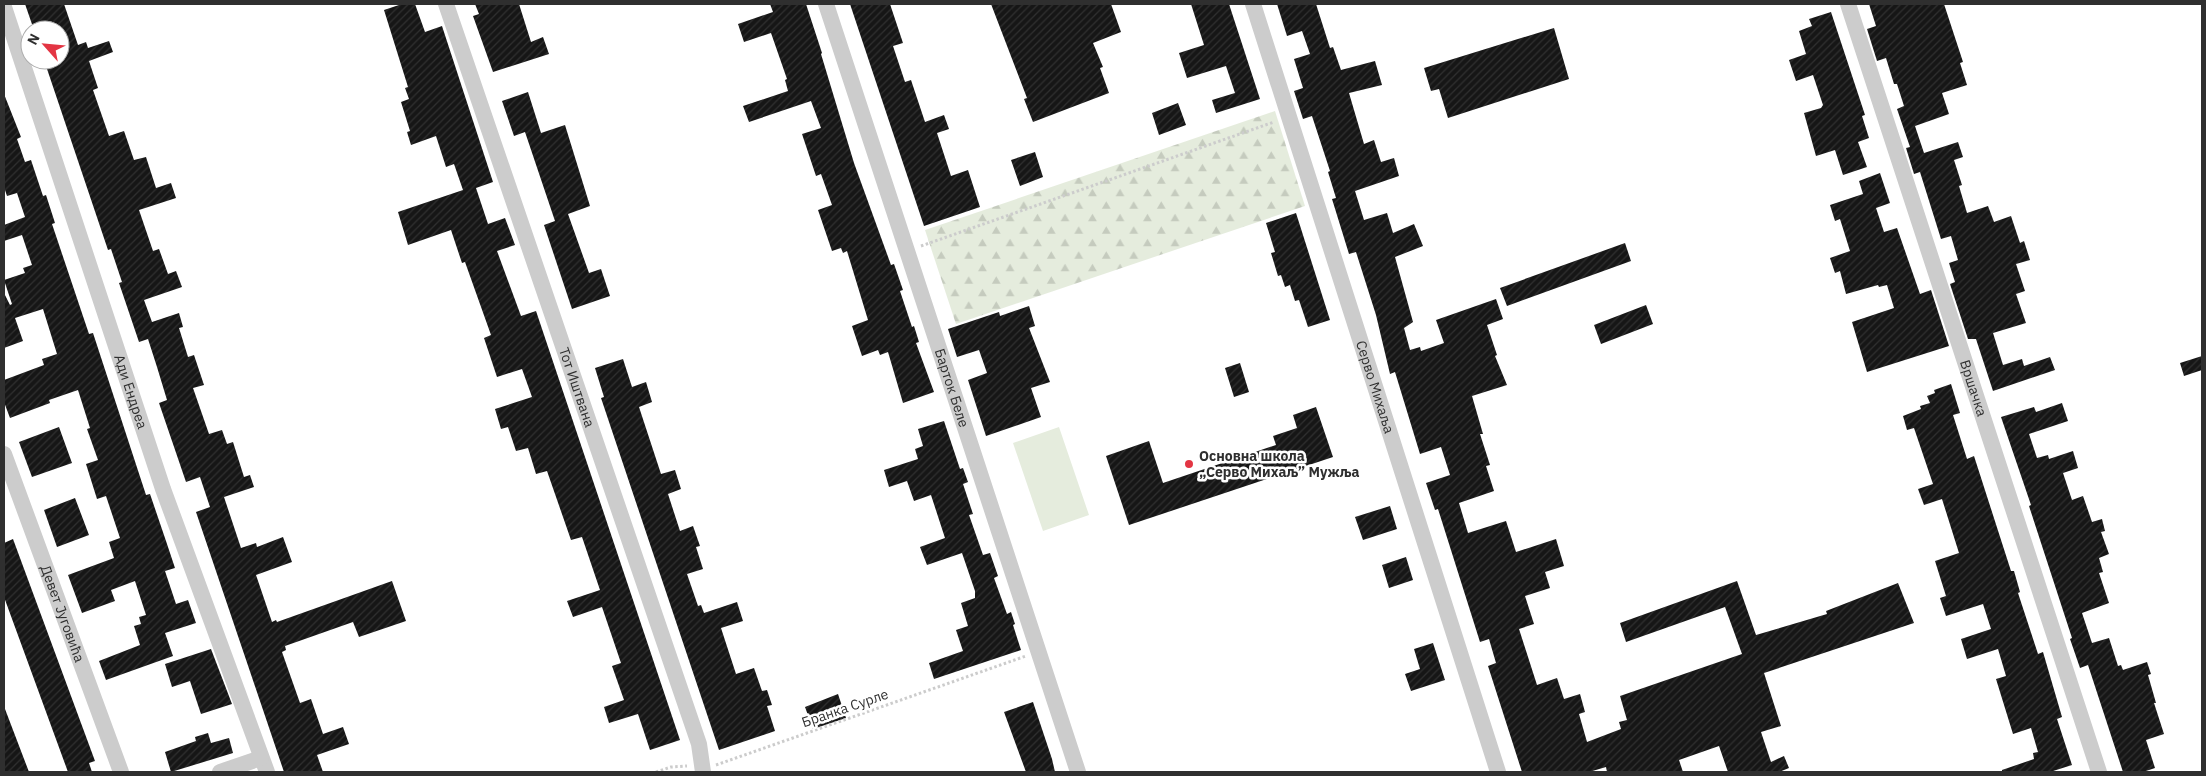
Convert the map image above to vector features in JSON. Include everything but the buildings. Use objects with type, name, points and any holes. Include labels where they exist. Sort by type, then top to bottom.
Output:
[{"type":"street","name":"Тот Иштвана","points":[[446,4],[699,744],[703,769]]},
{"type":"street","name":"Барток Беле","points":[[826,4],[1078,772]]},
{"type":"street","name":"Серво Михаља","points":[[1253,4],[1498,772]]},
{"type":"street","name":"Вршачка","points":[[1848,4],[2099,772]]},
{"type":"street","name":"Ади Ендреа","points":[[4,7],[163,489],[264,765]]},
{"type":"street","name":"Девет Југовића","points":[[4,454],[121,772]]},
{"type":"street","points":[[220,772],[264,765]]},
{"type":"path","points":[[907,251],[1289,116]]},
{"type":"path","name":"Бранка Сурле","points":[[656,772],[671,767],[703,769],[713,766],[1038,652]]},
{"type":"green space","points":[[1275,111],[1305,206],[956,324],[925,230]]},
{"type":"green space","points":[[1059,427],[1089,515],[1043,531],[1013,443]]},
{"type":"place","name":"Основна школа „Серво Михаљ” Мужља","points":[[1189,464]]}]
